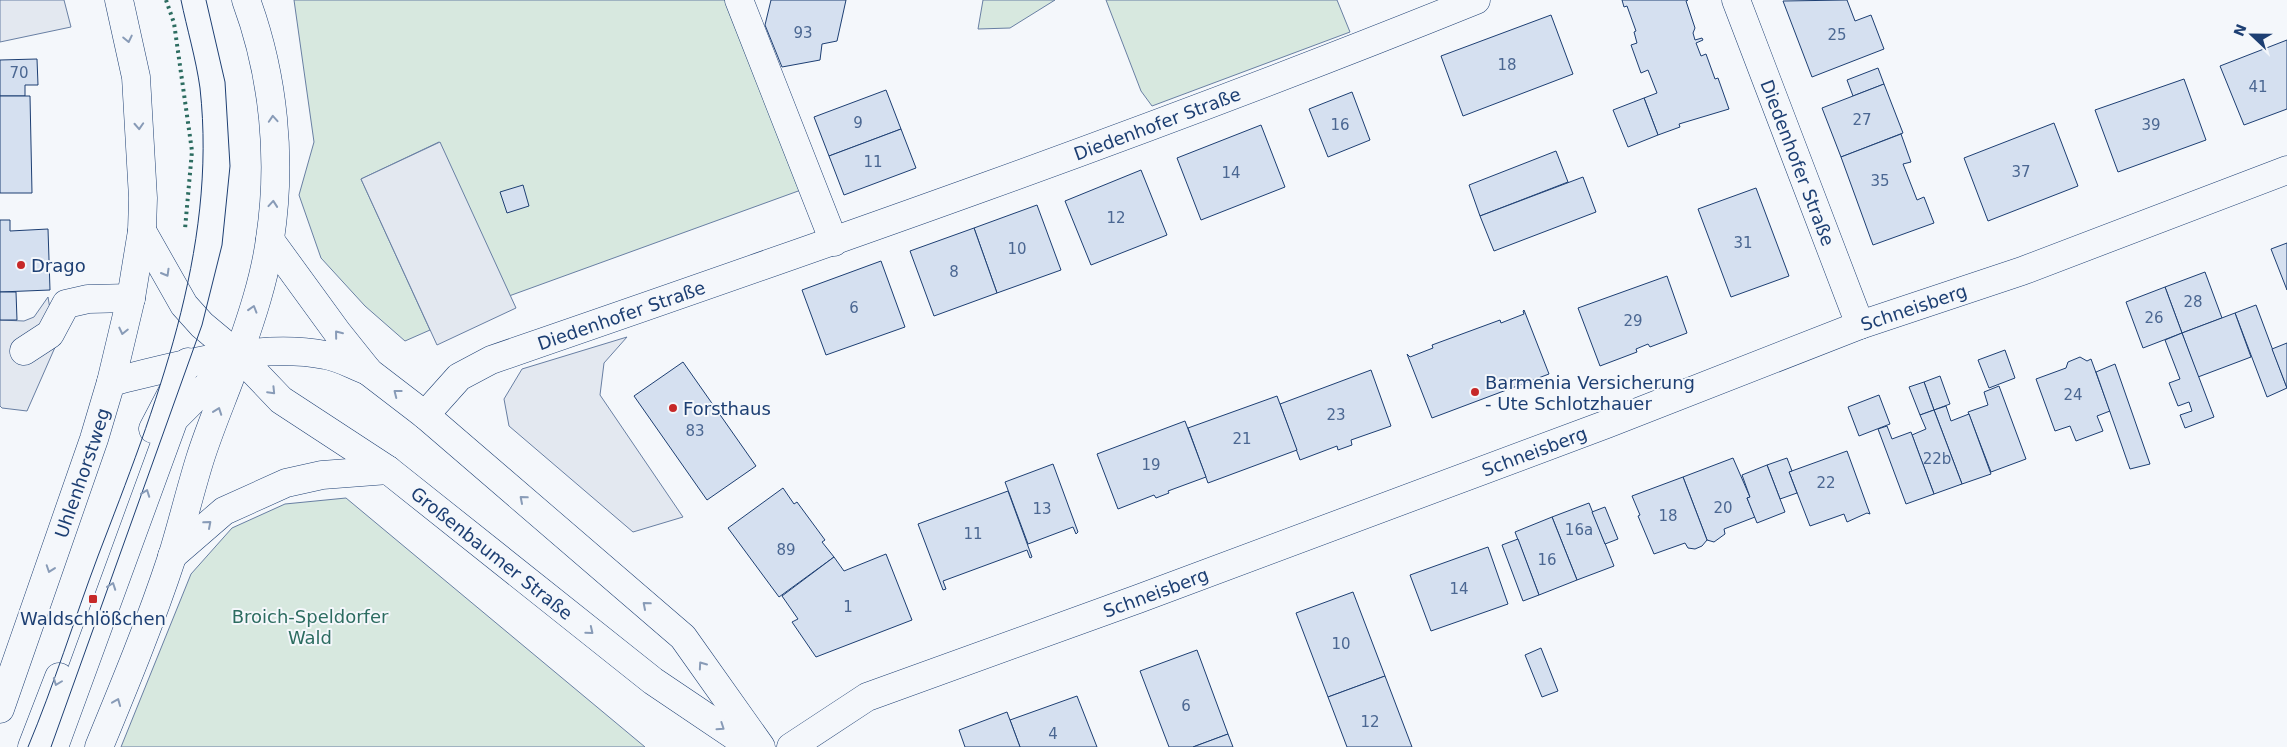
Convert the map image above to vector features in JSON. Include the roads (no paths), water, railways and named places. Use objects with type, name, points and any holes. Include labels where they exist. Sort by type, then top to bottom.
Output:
[{"type":"street","points":[[120,0],[136,77],[143,198],[142,231]]},
{"type":"street","points":[[99,747],[136,656],[172,556],[200,457],[238,355],[258,291],[270,240],[276,168],[271,94],[255,24],[246,0]]},
{"type":"street","points":[[738,0],[834,242]]},
{"type":"street","name":"Diedenhofer Straße","points":[[425,415],[459,377],[491,360],[834,242],[1138,131],[1476,0]]},
{"type":"street","name":"Diedenhofer Straße","points":[[1736,0],[1860,325]]},
{"type":"street","name":"Schneisberg","points":[[791,747],[867,697],[1138,599],[1598,428],[1860,325],[2022,271],[2287,170]]},
{"type":"street","name":"Uhlenhorstweg","points":[[0,709],[76,493],[111,382],[131,298],[142,231]]},
{"type":"street","name":"Großenbaumer Straße","points":[[142,231],[184,305],[202,325],[238,355],[281,400],[388,470],[653,681],[750,747]]},
{"type":"street","points":[[270,240],[337,332],[369,372],[425,415],[683,637],[761,747]]},
{"type":"street","points":[[24,351],[50,334],[66,304],[88,299],[131,298]]},
{"type":"street","points":[[111,382],[188,362],[238,355],[294,352],[327,355],[369,372]]},
{"type":"street","points":[[54,747],[174,419],[238,355]]},
{"type":"street","points":[[32,747],[141,452],[188,362]]},
{"type":"street","points":[[172,556],[224,511],[286,483],[322,475],[388,470]]},
{"type":"tram line","points":[[28,747],[141,443],[177,327],[191,268],[200,209],[203,149],[200,88],[181,0]]},
{"type":"tram line","points":[[51,747],[202,325],[222,245],[230,166],[225,82],[206,0]]},
{"type":"place","name":"Drago","points":[[21,265]]},
{"type":"place","name":"Barmenia Versicherung - Ute Schlotzhauer","points":[[1475,392]]},
{"type":"place","name":"Forsthaus","points":[[673,408]]},
{"type":"place","name":"Waldschlößchen","points":[[93,599]]},
{"type":"park label","name":"Broich-Speldorfer Wald","points":[[310,626]]}]
